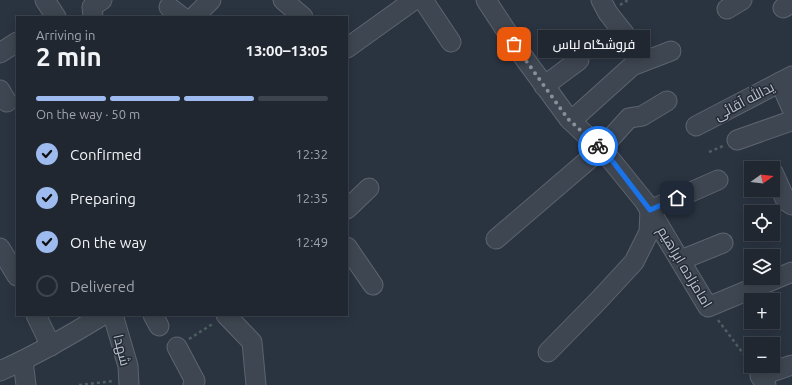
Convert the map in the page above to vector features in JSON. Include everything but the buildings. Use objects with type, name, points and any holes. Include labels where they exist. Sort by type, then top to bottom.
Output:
[{"type":"street","points":[[45,0],[55,16]]},
{"type":"street","points":[[93,16],[92,7],[102,0]]},
{"type":"street","points":[[195,16],[211,0]]},
{"type":"street","points":[[283,0],[302,16]]},
{"type":"street","points":[[348,47],[414,0]]},
{"type":"street","points":[[423,0],[451,42]]},
{"type":"street","name":"امامزاده ابراهیم","points":[[486,0],[522,55],[571,121],[607,154],[650,210],[708,307]]},
{"type":"street","points":[[601,0],[608,13],[644,60]]},
{"type":"street","points":[[0,53],[16,43]]},
{"type":"street","points":[[571,121],[632,66],[644,60],[671,51]]},
{"type":"street","points":[[544,86],[579,60]]},
{"type":"street","points":[[786,79],[792,109]]},
{"type":"street","name":"یدالله آقائی","points":[[696,126],[786,79]]},
{"type":"street","points":[[496,239],[602,149],[629,118],[642,116],[667,102]]},
{"type":"street","points":[[737,140],[791,121],[792,119]]},
{"type":"street","points":[[548,352],[634,262],[648,232],[650,210],[718,180]]},
{"type":"street","points":[[780,187],[786,201],[792,206]]},
{"type":"street","points":[[348,208],[368,188]]},
{"type":"street","points":[[681,260],[723,243]]},
{"type":"street","points":[[0,248],[12,272]]},
{"type":"street","points":[[348,248],[373,285]]},
{"type":"street","points":[[708,307],[792,272]]},
{"type":"street","points":[[37,316],[52,346]]},
{"type":"street","points":[[0,371],[52,346],[101,316]]},
{"type":"street","name":"شهدا","points":[[113,316],[128,366],[129,382]]},
{"type":"street","points":[[227,316],[252,342],[256,385]]},
{"type":"street","points":[[177,347],[195,381],[193,385]]},
{"type":"street","points":[[23,361],[26,385]]},
{"type":"street","points":[[759,375],[792,365]]},
{"type":"path","name":"امامزاده ابراهیم","points":[[708,307],[759,375]]},
{"type":"path","points":[[177,347],[224,316]]},
{"type":"path","points":[[79,385],[129,382]]},
{"type":"way so far","points":[[514,44],[568,119],[598,146]]},
{"type":"place","name":"فروشگاه لباس","points":[[514,44]]},
{"type":"route","points":[[598,146],[607,154],[650,210],[677,198]]}]
